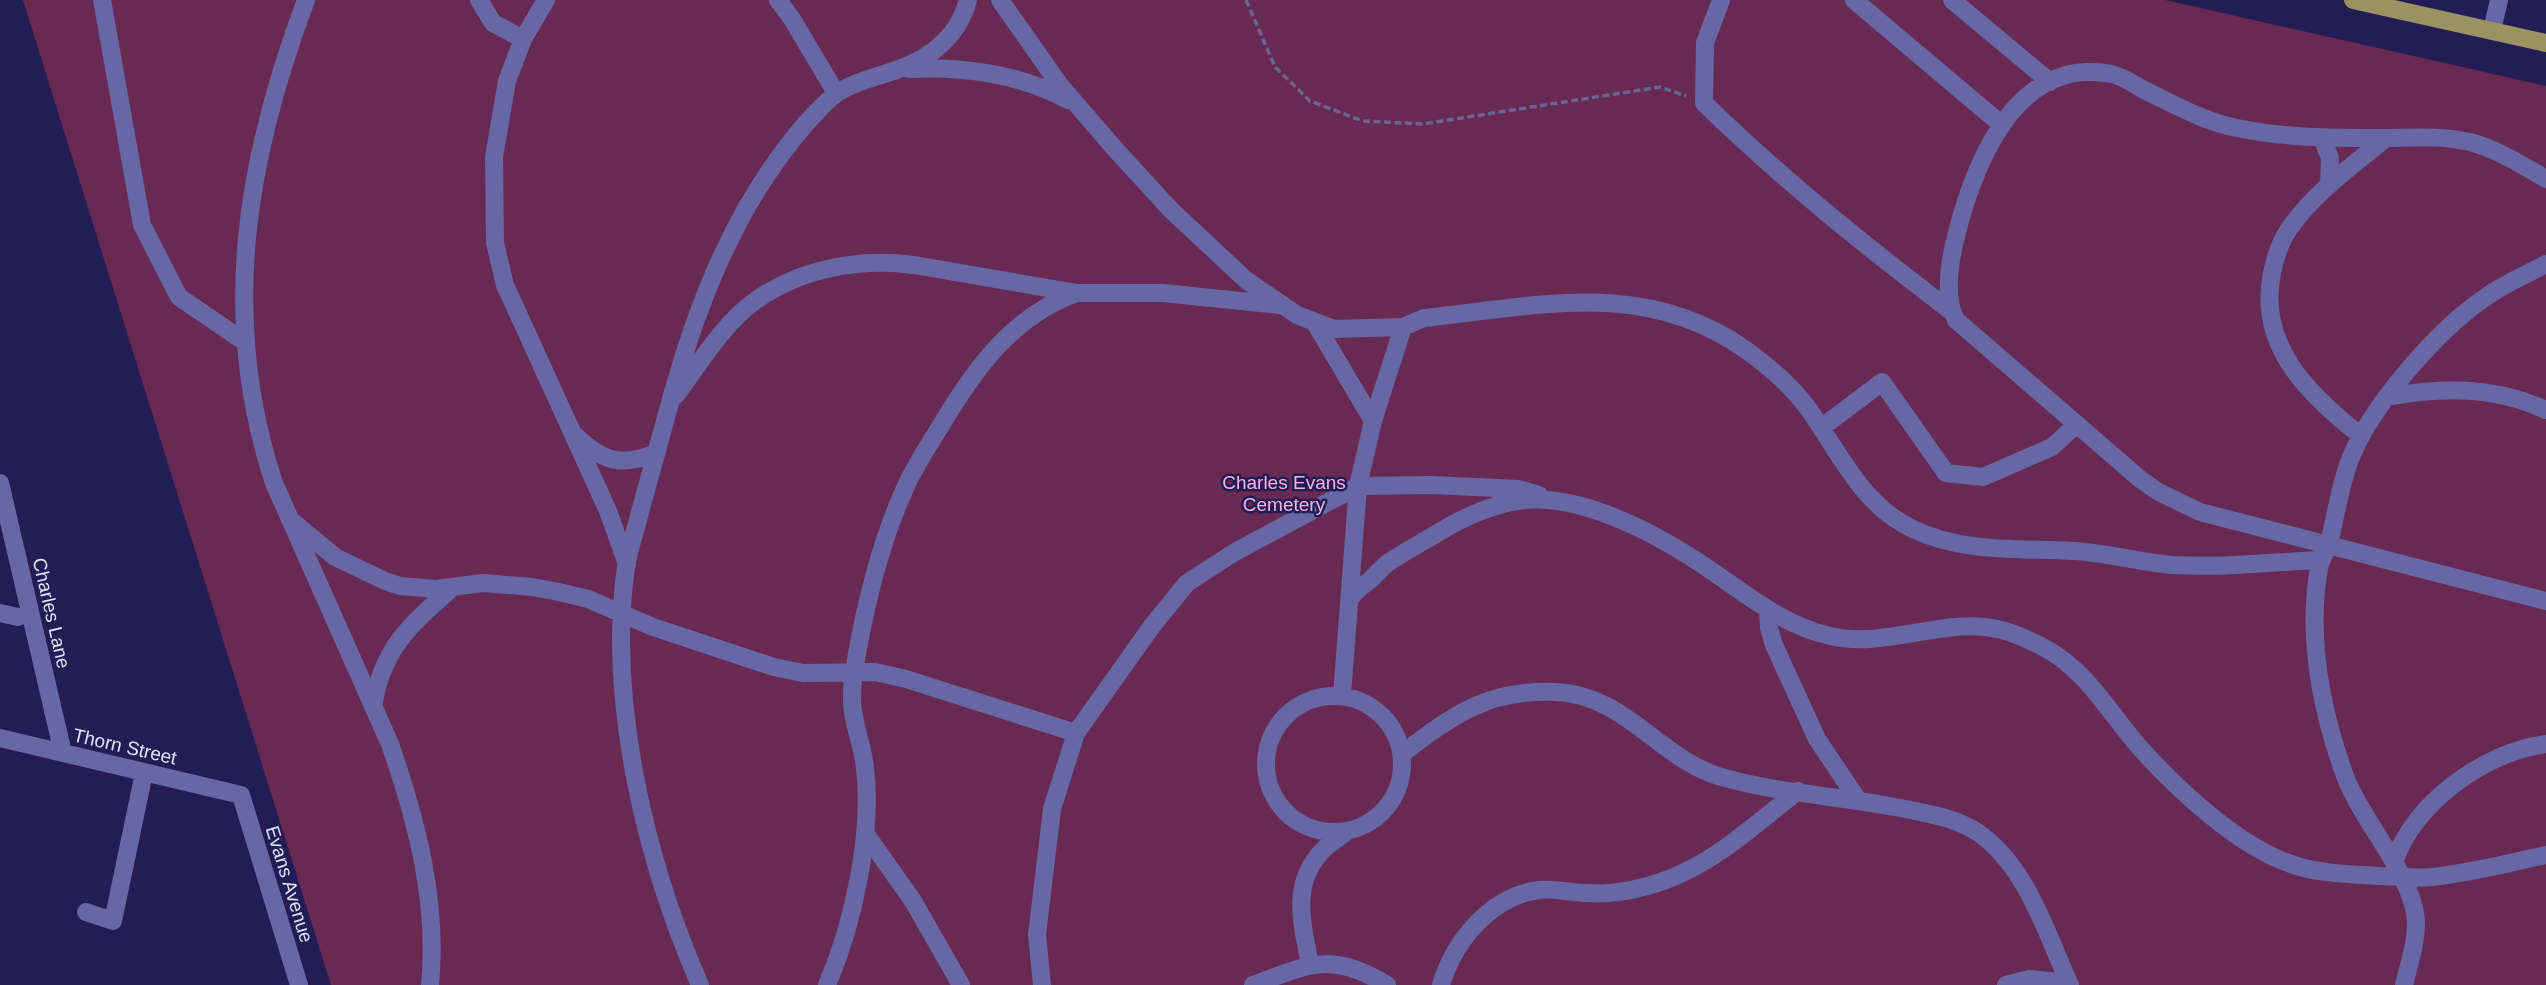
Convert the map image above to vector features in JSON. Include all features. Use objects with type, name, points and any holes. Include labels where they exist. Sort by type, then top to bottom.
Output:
[{"type":"main road","points":[[2354,0],[2546,43]]},
{"type":"street","points":[[102,0],[142,225],[179,297],[245,342]]},
{"type":"street","points":[[306,0],[278,88],[254,178],[244,260],[245,342],[261,439],[274,483],[390,744],[402,777],[427,881],[433,941],[430,985]]},
{"type":"street","points":[[479,0],[493,23],[523,39]]},
{"type":"street","points":[[546,0],[523,39],[507,81],[494,157],[495,243],[505,285],[608,511],[627,564]]},
{"type":"street","points":[[778,0],[836,93]]},
{"type":"street","points":[[700,985],[652,853],[632,752],[624,684],[622,613],[627,564],[656,453],[703,296],[741,215],[789,145],[836,93],[898,70],[930,54],[947,40],[960,21],[968,0]]},
{"type":"street","points":[[1000,0],[1039,57],[1077,104],[1171,210],[1246,280],[1279,304],[1315,323],[1334,329],[1403,327],[1424,318],[1578,301],[1645,306],[1677,315],[1728,337],[1762,361],[1791,388],[1858,484],[1878,505],[1913,530],[1948,541],[2084,552],[2172,565],[2325,553]]},
{"type":"street","points":[[1721,0],[1705,43],[1704,103],[1770,167],[1862,244],[1951,311]]},
{"type":"street","points":[[1854,0],[2002,125]]},
{"type":"street","points":[[1952,0],[2050,82]]},
{"type":"street","points":[[2492,30],[2499,0]]},
{"type":"street","points":[[898,70],[950,68],[1011,78],[1041,86],[1077,104]]},
{"type":"street","points":[[2546,179],[2499,153],[2473,143],[2426,136],[2322,138],[2270,134],[2217,122],[2183,109],[2111,74],[2064,75],[2033,91],[2022,101],[2002,125],[1983,157],[1962,213],[1950,270],[1949,300],[1956,320],[2140,479],[2170,498],[2200,512],[2325,553],[2546,601]]},
{"type":"street","points":[[2322,138],[2330,158],[2329,184]]},
{"type":"street","points":[[2361,436],[2334,415],[2309,390],[2287,361],[2278,344],[2270,308],[2270,285],[2281,243],[2294,221],[2329,184],[2386,138]]},
{"type":"street","points":[[670,403],[725,329],[755,301],[787,284],[836,266],[890,261],[1077,293],[1164,293],[1279,304]]},
{"type":"street","points":[[2404,985],[2413,954],[2416,921],[2413,903],[2398,870],[2354,798],[2338,754],[2319,677],[2316,591],[2349,462],[2361,436],[2387,397],[2432,346],[2483,298],[2546,264]]},
{"type":"street","points":[[827,985],[846,933],[865,833],[867,788],[852,696],[864,616],[883,543],[906,486],[923,456],[961,392],[992,351],[1010,332],[1039,312],[1077,293]]},
{"type":"street","points":[[1315,323],[1373,421]]},
{"type":"street","points":[[1342,695],[1358,486],[1373,421],[1403,327]]},
{"type":"street","points":[[1821,428],[1882,382],[1946,473],[1983,477],[2052,447],[2077,424]]},
{"type":"street","points":[[2387,397],[2442,390],[2487,391],[2514,397],[2546,410]]},
{"type":"street","points":[[572,432],[591,450],[611,459],[637,460],[656,453]]},
{"type":"street","name":"Charles Lane","points":[[0,483],[63,753]]},
{"type":"street","points":[[1042,985],[1037,935],[1052,809],[1076,733],[1152,626],[1187,583],[1235,552],[1358,486],[1432,485],[1518,489],[1614,516],[1705,566],[1768,610],[1814,631],[1846,639],[1880,639],[1976,626],[2019,635],[2046,648],[2095,688],[2142,750],[2207,812],[2243,840],[2296,866],[2340,874],[2398,870],[2447,875],[2546,855]]},
{"type":"street","points":[[1350,599],[1354,592],[1387,564],[1460,519],[1486,509],[1525,500],[1564,503]]},
{"type":"street","points":[[289,518],[335,557],[385,581],[422,589],[483,583],[533,587],[587,599],[653,627],[774,667],[803,673],[875,672],[906,679],[1076,733]]},
{"type":"street","points":[[373,707],[377,681],[389,653],[416,620],[456,585]]},
{"type":"street","points":[[1768,610],[1774,645],[1817,739],[1858,800]]},
{"type":"street","points":[[0,613],[18,617]]},
{"type":"street","points":[[1402,754],[1473,705],[1489,699],[1525,693],[1556,692],[1587,698],[1620,712],[1685,761],[1707,772],[1742,782],[1936,815],[1966,825],[1997,848],[2009,862],[2027,891],[2069,984]]},
{"type":"street","points":[[1342,695],[1365,702],[1380,712],[1395,731],[1402,754],[1402,777],[1393,800],[1368,824],[1346,832],[1322,832],[1300,824],[1289,816],[1269,787],[1265,763],[1270,739],[1282,719],[1297,706],[1319,696],[1342,695]]},
{"type":"street","name":"Thorn Street","points":[[0,738],[241,795]]},
{"type":"street","points":[[2398,870],[2398,849],[2441,793],[2499,757],[2516,750],[2546,744]]},
{"type":"street","points":[[86,912],[113,921],[144,773]]},
{"type":"street","points":[[1441,985],[1447,966],[1464,938],[1474,926],[1508,899],[1540,890],[1604,893],[1639,888],[1671,878],[1692,869],[1724,848],[1798,791]]},
{"type":"street","name":"Evans Avenue","points":[[241,795],[299,985]]},
{"type":"street","points":[[1310,964],[1299,908],[1300,897],[1310,871],[1320,855],[1346,832]]},
{"type":"street","points":[[865,833],[913,901],[961,985]]},
{"type":"street","points":[[1253,985],[1310,964],[1341,965],[1359,970],[1387,985]]},
{"type":"street","points":[[2006,985],[2029,979],[2069,984]]},
{"type":"path","points":[[1246,0],[1275,67],[1310,100],[1363,121],[1423,124],[1660,87],[1704,103]]},
{"type":"green space","name":"Charles Evans Cemetery","points":[[23,0],[2165,0],[2546,86],[2546,985],[331,985]]}]
